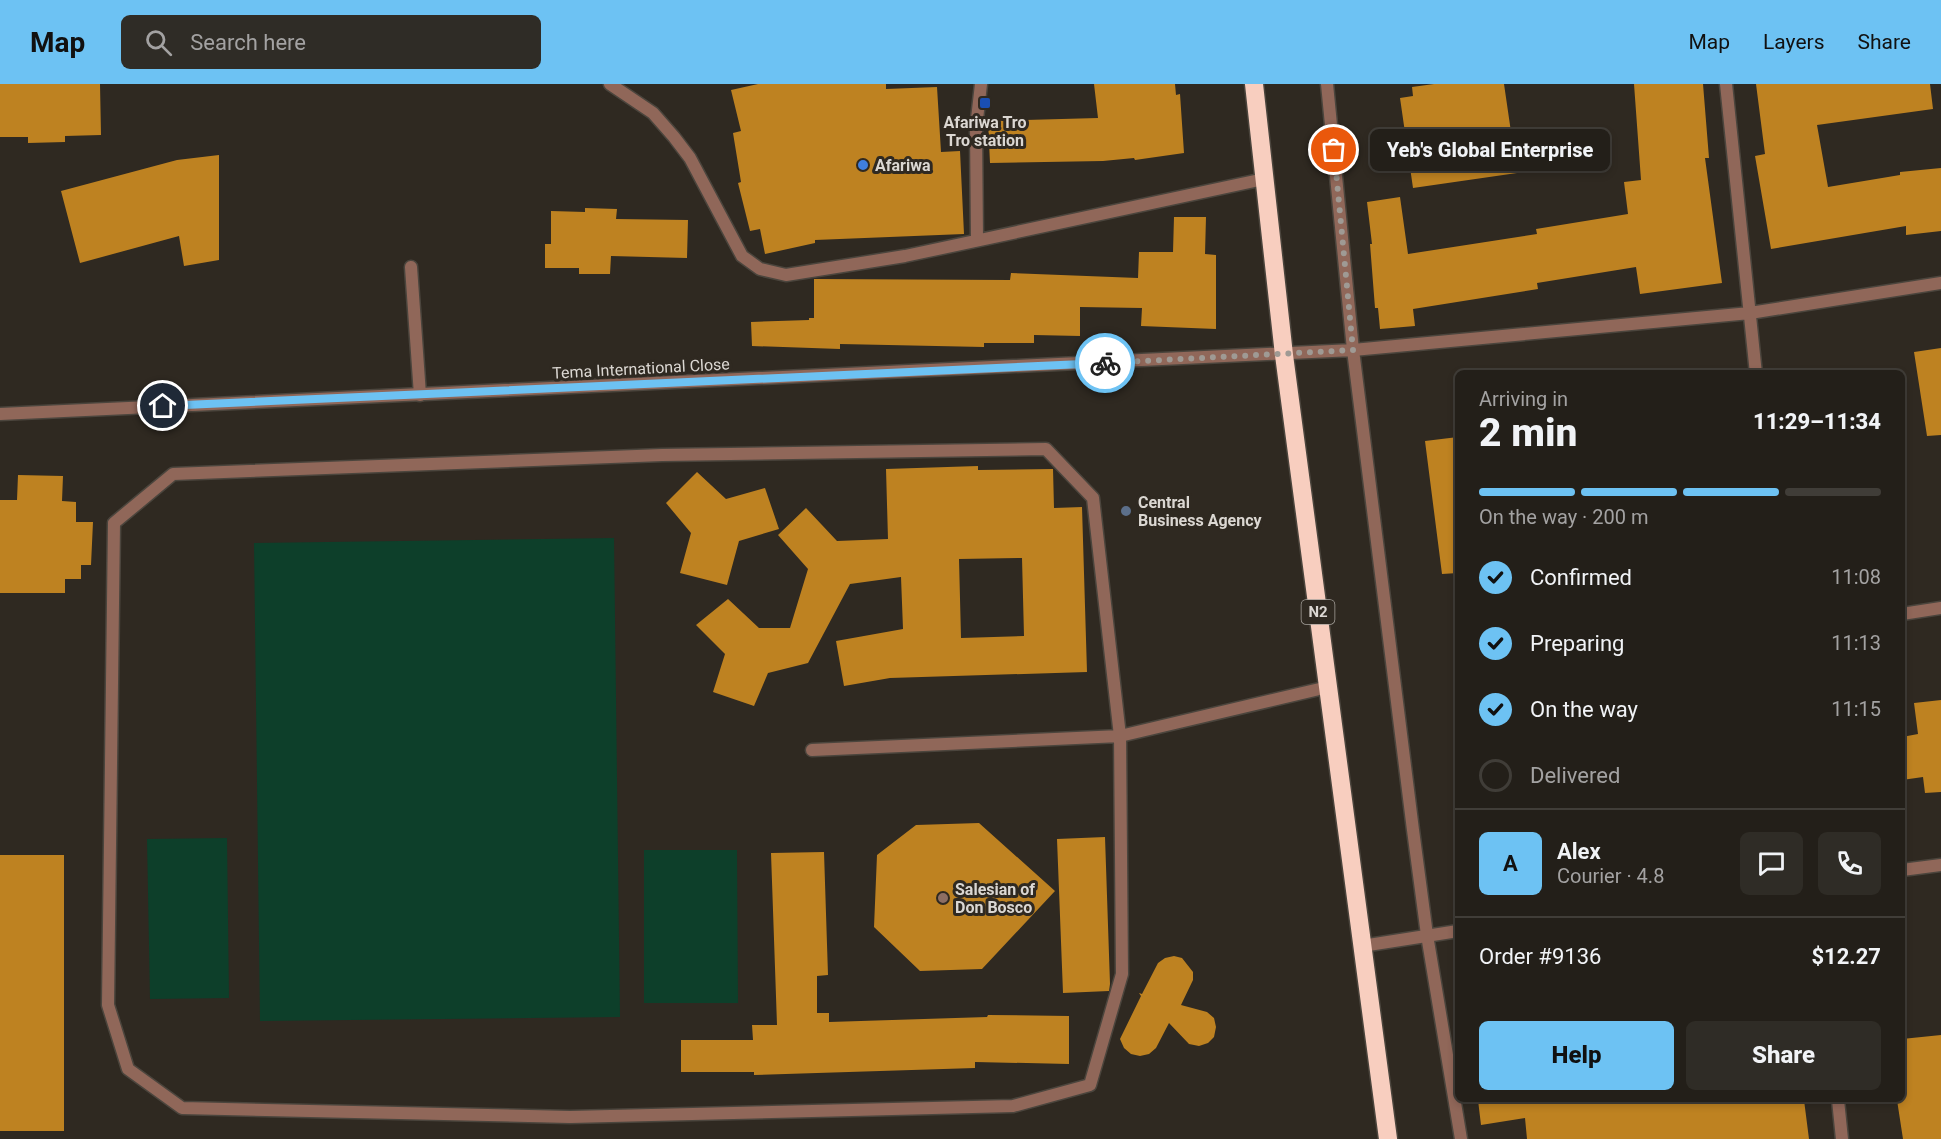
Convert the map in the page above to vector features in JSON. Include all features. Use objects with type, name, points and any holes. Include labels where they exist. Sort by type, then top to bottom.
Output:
[{"type":"highway","name":"N2","points":[[1254,84],[1284,355],[1388,1139]]},
{"type":"street","points":[[610,84],[653,113],[674,137],[690,158],[742,256],[760,269],[786,275],[905,256],[1264,178]]},
{"type":"street","points":[[977,240],[976,128],[981,84]]},
{"type":"street","points":[[1327,84],[1353,350],[1427,935],[1461,1139]]},
{"type":"street","points":[[1726,84],[1756,370]]},
{"type":"street","points":[[411,267],[420,395]]},
{"type":"street","name":"Tema International Close","points":[[0,414],[1284,355],[1750,313],[1941,283]]},
{"type":"street","points":[[1046,449],[1093,498],[1120,736],[1122,974],[1090,1085],[1013,1106],[570,1117],[182,1107],[128,1069],[108,1005],[114,523],[173,474],[662,455],[1046,449]]},
{"type":"street","points":[[1905,614],[1941,608]]},
{"type":"street","points":[[812,750],[1120,736],[1328,687]]},
{"type":"street","points":[[1905,870],[1941,865]]},
{"type":"street","points":[[1362,946],[1455,931]]},
{"type":"street","points":[[1838,1102],[1842,1139]]},
{"type":"green space","points":[[614,538],[620,1017],[260,1021],[254,543]]},
{"type":"green space","points":[[227,838],[229,998],[150,999],[147,839]]},
{"type":"green space","points":[[644,850],[737,850],[738,1003],[644,1003]]},
{"type":"building","points":[[0,84],[100,84],[101,135],[65,136],[65,142],[28,143],[28,137],[0,137]]},
{"type":"building","points":[[758,84],[886,84],[886,89],[937,87],[941,152],[960,151],[964,234],[815,240],[815,243],[765,254],[760,229],[750,231],[738,183],[741,182],[733,133],[741,131],[731,90]]},
{"type":"building","points":[[1094,84],[1175,84],[1176,95],[1180,94],[1184,153],[1135,160],[1134,158],[1103,161],[990,163],[988,121],[1098,118]]},
{"type":"building","points":[[1434,84],[1504,84],[1517,173],[1413,188],[1400,98],[1413,96],[1412,87]]},
{"type":"building","points":[[1634,84],[1703,84],[1709,158],[1705,158],[1722,283],[1640,294],[1636,267],[1537,283],[1538,289],[1413,309],[1415,326],[1380,329],[1378,308],[1375,308],[1370,244],[1372,244],[1367,202],[1400,197],[1408,254],[1537,234],[1536,229],[1628,214],[1624,182],[1641,180]]},
{"type":"building","points":[[1756,84],[1930,84],[1933,109],[1817,125],[1828,187],[1900,175],[1900,172],[1941,168],[1941,231],[1906,235],[1906,226],[1771,249],[1755,156],[1765,154]]},
{"type":"building","points":[[219,155],[219,260],[184,266],[179,236],[80,263],[61,191],[177,160]]},
{"type":"building","points":[[585,208],[617,209],[616,219],[688,220],[687,258],[611,256],[610,274],[579,274],[579,268],[545,268],[545,244],[551,244],[551,211],[585,212]]},
{"type":"building","points":[[1174,217],[1206,217],[1205,254],[1216,255],[1216,329],[1141,326],[1142,308],[1080,307],[1080,336],[1034,335],[1034,343],[984,343],[984,347],[840,344],[840,349],[752,346],[751,322],[814,318],[814,279],[1010,280],[1011,273],[1138,278],[1139,252],[1173,252]]},
{"type":"building","points":[[1941,348],[1941,435],[1927,436],[1914,352]]},
{"type":"building","points":[[1455,437],[1455,573],[1442,574],[1425,441]]},
{"type":"building","points":[[978,466],[978,470],[1053,469],[1054,508],[1082,507],[1087,672],[890,678],[844,686],[836,641],[903,629],[901,577],[850,584],[808,663],[768,673],[754,706],[713,692],[725,654],[696,625],[728,599],[759,628],[790,628],[808,569],[778,535],[806,508],[837,541],[888,539],[886,469]],"holes":[[[1022,558],[1024,636],[961,638],[959,559]]]},
{"type":"building","points":[[697,472],[726,499],[765,488],[779,529],[739,541],[727,585],[680,573],[691,533],[666,503]]},
{"type":"building","points":[[18,475],[63,476],[62,501],[76,502],[76,522],[93,522],[91,565],[81,565],[81,579],[65,579],[65,593],[0,593],[0,500],[17,500]]},
{"type":"building","points":[[1941,700],[1941,792],[1925,793],[1923,777],[1905,780],[1905,736],[1918,734],[1914,703]]},
{"type":"building","points":[[979,823],[1055,891],[982,969],[920,971],[874,927],[877,855],[916,825]]},
{"type":"building","points":[[1105,837],[1109,991],[1063,993],[1057,839]]},
{"type":"building","points":[[824,852],[828,975],[817,976],[817,1013],[829,1013],[829,1022],[987,1017],[988,1015],[1069,1016],[1069,1064],[975,1062],[975,1068],[754,1075],[754,1072],[681,1072],[681,1040],[753,1040],[752,1025],[777,1025],[771,853]]},
{"type":"building","points":[[0,855],[64,855],[64,1131],[0,1131]]},
{"type":"building","points":[[1174,956],[1182,958],[1193,972],[1193,980],[1181,1005],[1207,1012],[1214,1018],[1216,1027],[1214,1037],[1208,1043],[1199,1046],[1189,1044],[1169,1023],[1156,1048],[1149,1054],[1140,1056],[1131,1054],[1124,1048],[1120,1039],[1141,996],[1139,993],[1142,994],[1158,963]]},
{"type":"building","points":[[1941,1035],[1941,1139],[1903,1139],[1897,1102],[1905,1102],[1905,1039]]},
{"type":"building","points":[[1478,1102],[1804,1102],[1809,1139],[1527,1139],[1525,1118],[1481,1125]]},
{"type":"way so far","points":[[1105,363],[1353,350],[1334,150]]},
{"type":"place","name":"Afariwa Tro Tro station","points":[[985,103]]},
{"type":"place","name":"Yeb's Global Enterprise","points":[[1334,150]]},
{"type":"place","name":"Afariwa","points":[[863,165]]},
{"type":"place","name":"Central Business Agency","points":[[1126,511]]},
{"type":"place","name":"Salesian of Don Bosco","points":[[943,898]]},
{"type":"route","points":[[163,406],[1105,363]]}]
